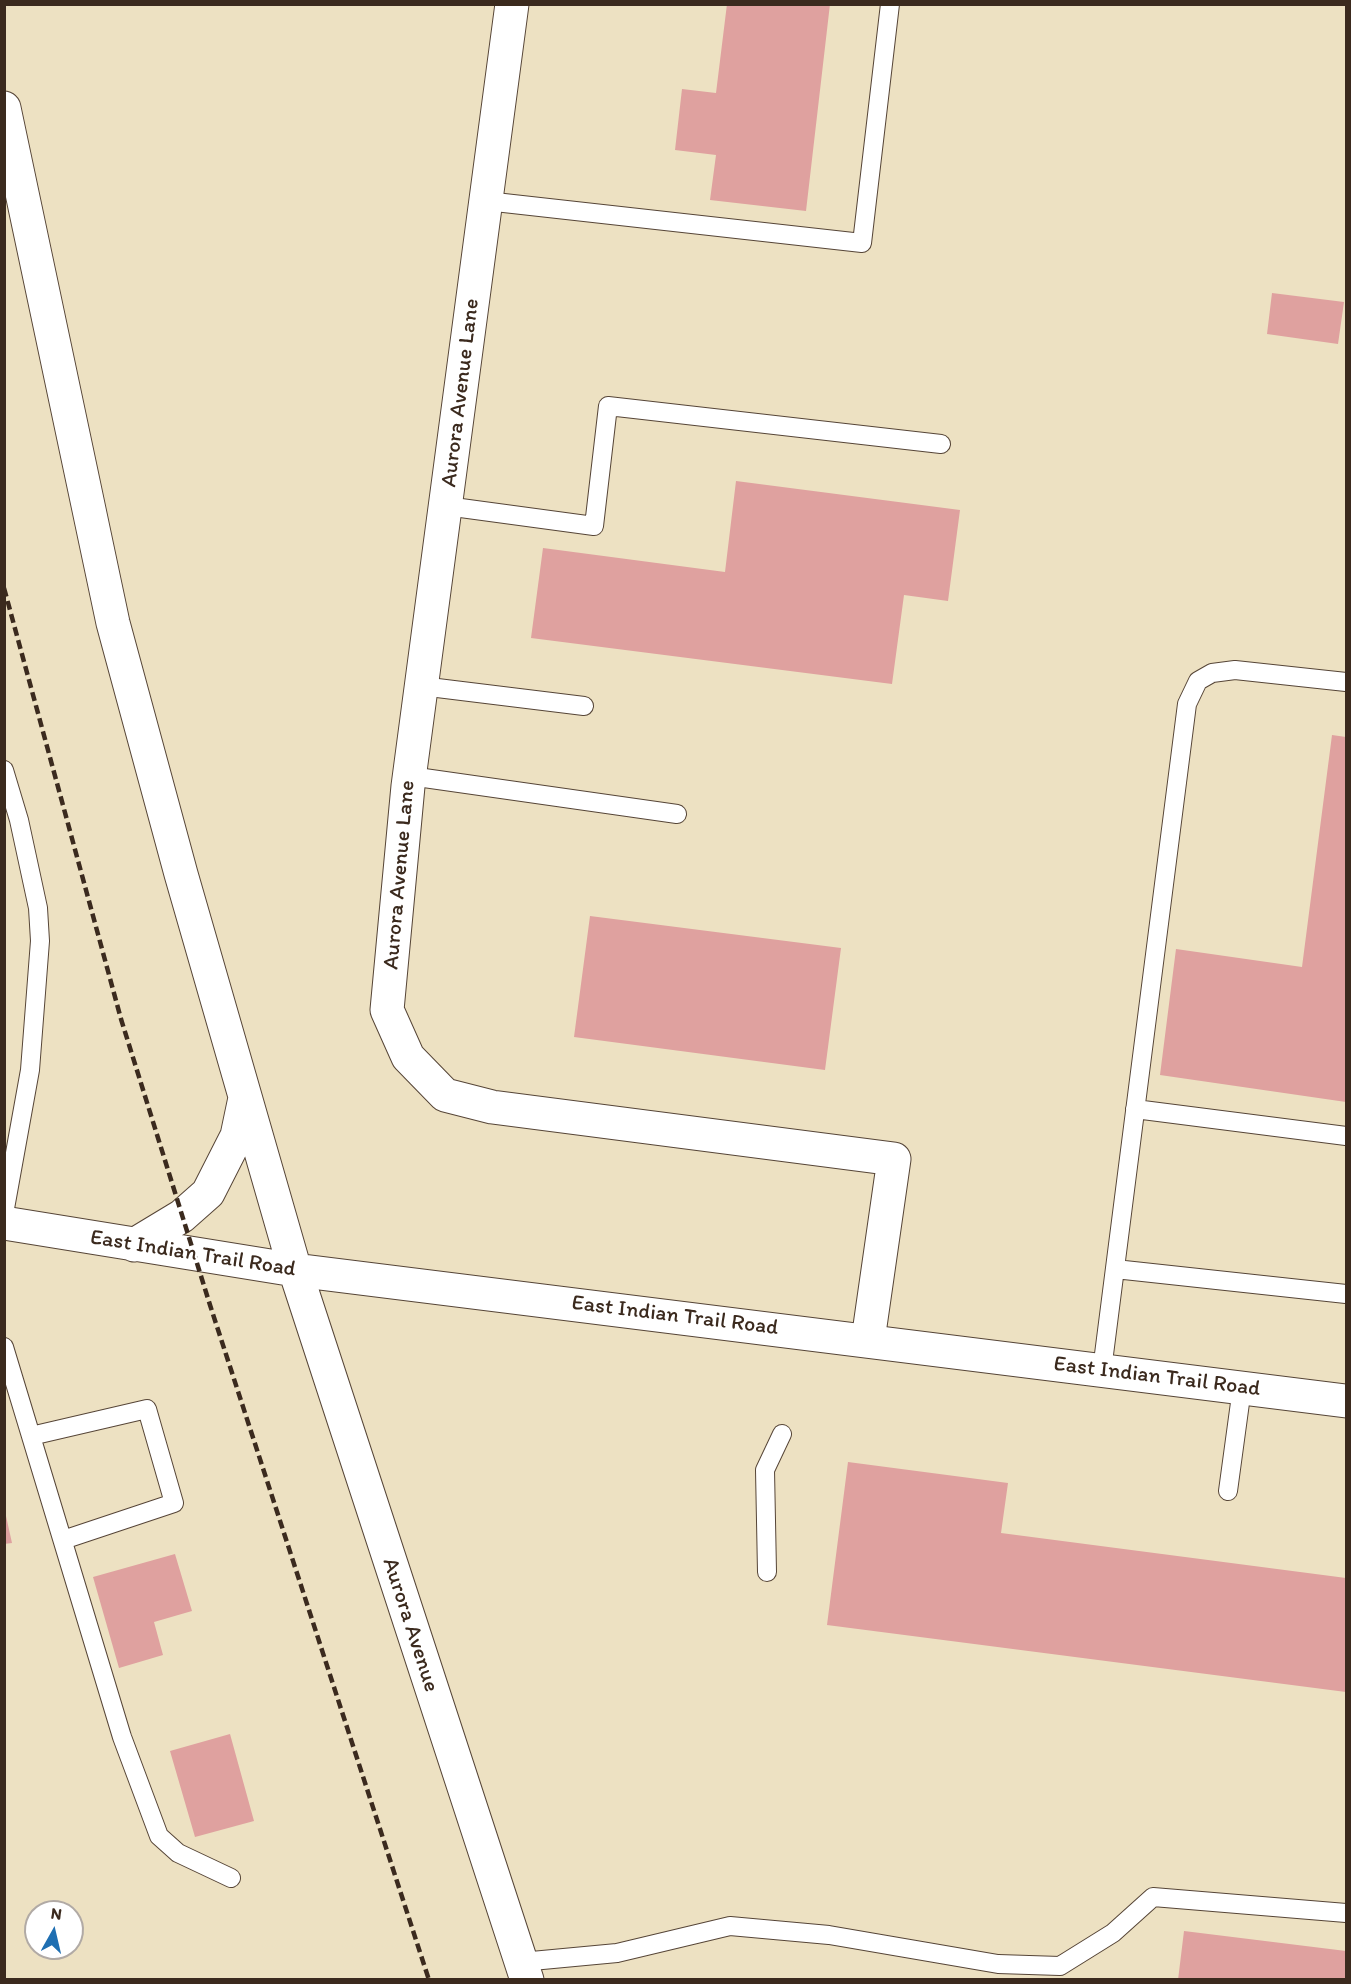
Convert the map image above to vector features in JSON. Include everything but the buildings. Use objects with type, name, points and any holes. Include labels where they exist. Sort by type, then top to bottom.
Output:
[{"type":"main road","name":"Aurora Avenue Lane","points":[[512,4],[421,686],[387,1010],[408,1057],[445,1095],[492,1107],[894,1159],[868,1340]]},
{"type":"main road","name":"Aurora Avenue","points":[[4,108],[113,623],[181,874],[295,1270],[524,1971]]},
{"type":"main road","points":[[134,1245],[182,1216],[208,1193],[237,1136],[245,1096]]},
{"type":"main road","name":"East Indian Trail Road","points":[[4,1223],[295,1270],[1347,1401]]},
{"type":"lane","points":[[486,201],[862,243],[890,4]]},
{"type":"lane","points":[[446,506],[594,526],[608,406],[940,444]]},
{"type":"lane","points":[[1102,1370],[1187,704],[1198,681],[1212,673],[1235,670],[1347,682]]},
{"type":"lane","points":[[421,686],[584,706]]},
{"type":"lane","points":[[4,770],[19,820],[36,897],[40,941],[30,1070],[4,1214]]},
{"type":"lane","points":[[410,776],[677,814]]},
{"type":"lane","points":[[1136,1109],[1347,1136]]},
{"type":"lane","points":[[1115,1269],[1347,1294]]},
{"type":"lane","points":[[4,1347],[122,1737],[159,1836],[178,1852],[231,1878]]},
{"type":"lane","points":[[1228,1491],[1242,1388]]},
{"type":"lane","points":[[31,1436],[147,1409],[174,1503],[63,1540]]},
{"type":"lane","points":[[767,1572],[765,1470],[782,1434]]},
{"type":"lane","points":[[524,1971],[617,1953],[730,1926],[829,1935],[998,1964],[1060,1966],[1113,1933],[1153,1897],[1347,1913]]},
{"type":"railway","points":[[4,588],[121,1019],[210,1305],[429,1980]]}]
